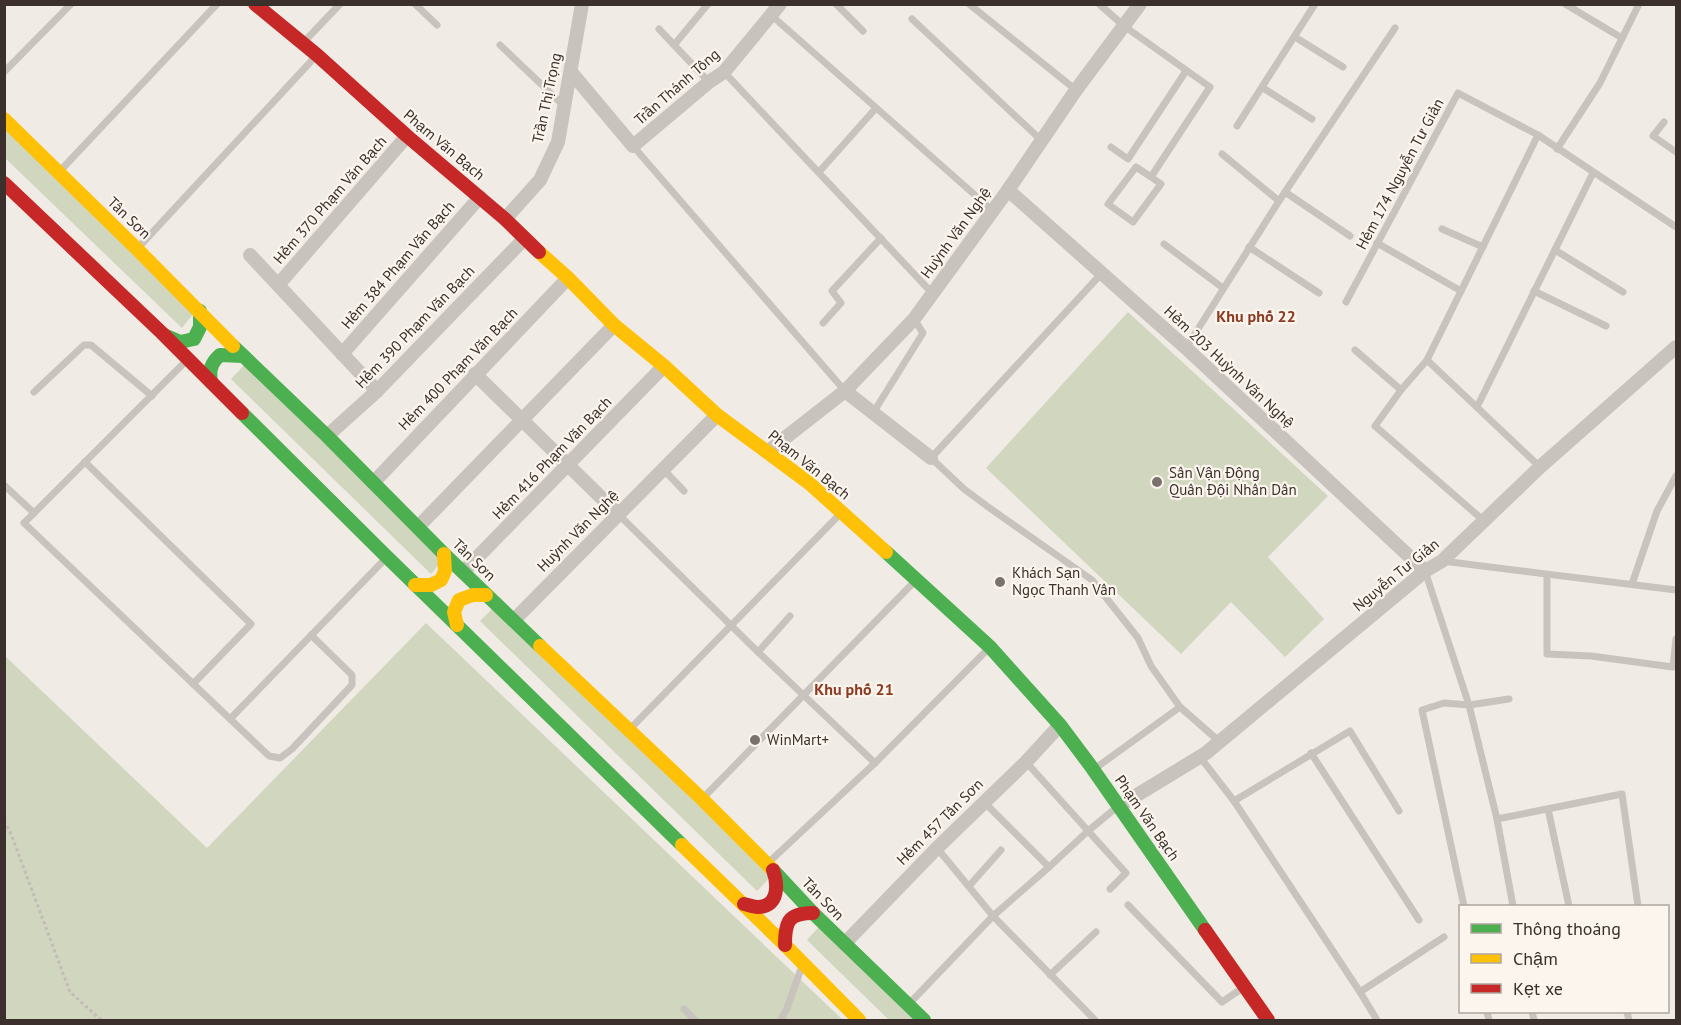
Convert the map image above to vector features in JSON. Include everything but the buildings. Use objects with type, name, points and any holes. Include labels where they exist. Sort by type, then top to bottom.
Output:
[{"type":"street","name":"Phạm Văn Bạch","points":[[255,4],[505,219],[614,325],[664,366],[717,415],[809,483],[990,647],[1060,725],[1094,770],[1268,1020]]},
{"type":"street","name":"Trần Thị Trọng","points":[[505,219],[540,180],[558,142],[582,4]]},
{"type":"street","name":"Huỳnh Văn Nghệ","points":[[767,452],[845,391],[914,319],[1008,190],[1076,90],[1140,4]]},
{"type":"street","name":"Trần Thánh Tông","points":[[571,72],[633,146],[724,72],[775,10]]},
{"type":"street","name":"Tân Sơn","points":[[4,119],[462,572],[702,799],[844,944],[924,1020]]},
{"type":"street","name":"Hẻm 370 Phạm Văn Bạch","points":[[278,285],[407,136]]},
{"type":"street","points":[[5,184],[162,333],[415,585],[744,904],[859,1020]]},
{"type":"street","name":"Hẻm 203 Huỳnh Văn Nghệ","points":[[1008,190],[1186,348],[1425,571]]},
{"type":"street","name":"Hẻm 384 Phạm Văn Bạch","points":[[342,354],[480,197]]},
{"type":"street","name":"Hẻm 390 Phạm Văn Bạch","points":[[327,436],[377,391],[524,239]]},
{"type":"street","name":"Hẻm 370 Phạm Văn Bạch","points":[[250,255],[377,391]]},
{"type":"street","name":"Hẻm 400 Phạm Văn Bạch","points":[[373,483],[568,278]]},
{"type":"street","points":[[162,333],[178,342],[185,343],[194,339],[200,327],[200,311]]},
{"type":"street","points":[[418,527],[614,325]]},
{"type":"street","name":"Nguyễn Tư Giản","points":[[1119,806],[1200,757],[1220,742],[1425,571],[1442,561],[1540,467],[1675,352]]},
{"type":"street","points":[[211,382],[209,371],[214,360],[220,355],[243,356]]},
{"type":"street","name":"Hẻm 416 Phạm Văn Bạch","points":[[462,572],[664,366]]},
{"type":"street","points":[[475,375],[618,514]]},
{"type":"street","points":[[845,391],[931,458]]},
{"type":"street","name":"Huỳnh Văn Nghệ","points":[[514,620],[717,415]]},
{"type":"street","points":[[415,585],[432,586],[442,580],[446,570],[444,554]]},
{"type":"street","points":[[457,625],[454,612],[459,600],[473,595],[486,595]]},
{"type":"street","name":"Hẻm 457 Tân Sơn","points":[[844,944],[1060,725]]},
{"type":"street","points":[[744,904],[758,907],[772,901],[777,891],[778,881],[770,867]]},
{"type":"street","points":[[785,945],[785,926],[793,916],[801,912],[813,913]]},
{"type":"lane","points":[[4,72],[71,4]]},
{"type":"lane","points":[[58,173],[217,4]]},
{"type":"lane","points":[[303,43],[340,4]]},
{"type":"lane","points":[[415,4],[438,25]]},
{"type":"lane","points":[[674,45],[708,4]]},
{"type":"lane","points":[[836,4],[863,31]]},
{"type":"lane","points":[[969,4],[1076,90]]},
{"type":"lane","points":[[1099,4],[1124,26],[1210,87],[1151,177]]},
{"type":"lane","points":[[1237,126],[1315,4]]},
{"type":"lane","points":[[1564,4],[1622,38]]},
{"type":"lane","points":[[1557,149],[1600,82],[1639,4]]},
{"type":"lane","points":[[775,10],[876,108],[993,211]]},
{"type":"lane","points":[[912,19],[1041,140]]},
{"type":"lane","points":[[1186,348],[1278,201],[1395,27]]},
{"type":"lane","points":[[659,29],[709,82]]},
{"type":"lane","points":[[1295,37],[1343,67]]},
{"type":"lane","points":[[500,45],[565,106]]},
{"type":"lane","points":[[137,249],[317,55]]},
{"type":"lane","points":[[1111,147],[1128,159],[1186,71]]},
{"type":"lane","points":[[724,72],[933,294]]},
{"type":"lane","points":[[1263,88],[1312,118]]},
{"type":"lane","name":"Hẻm 174 Nguyễn Tư Giản","points":[[1346,302],[1458,93],[1538,135],[1677,227]]},
{"type":"lane","points":[[819,172],[876,108]]},
{"type":"lane","points":[[1664,122],[1653,136],[1677,152]]},
{"type":"lane","points":[[1484,521],[1375,426],[1401,390],[1427,360],[1538,135]]},
{"type":"lane","points":[[633,146],[845,391]]},
{"type":"lane","points":[[1222,154],[1278,201]]},
{"type":"lane","points":[[1136,167],[1151,177],[1161,183],[1132,222],[1108,204],[1136,167]]},
{"type":"lane","points":[[1477,406],[1593,173]]},
{"type":"lane","points":[[1285,192],[1350,236]]},
{"type":"lane","points":[[1442,229],[1483,247]]},
{"type":"lane","points":[[823,323],[841,303],[832,291],[881,238]]},
{"type":"lane","points":[[1377,243],[1461,291]]},
{"type":"lane","points":[[1164,244],[1223,288]]},
{"type":"lane","points":[[1249,248],[1319,293]]},
{"type":"lane","points":[[1555,249],[1623,292]]},
{"type":"lane","points":[[1102,273],[931,458],[964,489],[1092,580],[1138,638],[1151,666],[1180,707],[1220,742]]},
{"type":"lane","points":[[1534,291],[1606,326]]},
{"type":"lane","points":[[873,413],[923,333],[914,319]]},
{"type":"lane","points":[[34,392],[84,345],[91,345],[152,396]]},
{"type":"lane","points":[[1356,350],[1401,390]]},
{"type":"lane","points":[[188,359],[24,523],[269,756],[280,758],[292,749],[352,685],[352,675],[311,635]]},
{"type":"lane","points":[[1427,360],[1540,467]]},
{"type":"lane","points":[[85,462],[252,624],[193,684]]},
{"type":"lane","points":[[663,470],[684,491]]},
{"type":"lane","points":[[1632,584],[1657,511],[1677,476]]},
{"type":"lane","points":[[4,485],[34,513]]},
{"type":"lane","points":[[629,730],[841,513]]},
{"type":"lane","points":[[618,514],[731,626],[875,763]]},
{"type":"lane","points":[[230,719],[387,557]]},
{"type":"lane","points":[[1442,561],[1677,590]]},
{"type":"lane","points":[[1425,571],[1469,705],[1497,819],[1513,905]]},
{"type":"lane","points":[[1547,575],[1547,654],[1591,656],[1673,668],[1677,639]]},
{"type":"lane","points":[[702,799],[917,579]]},
{"type":"lane","points":[[758,652],[790,616]]},
{"type":"lane","points":[[770,867],[990,647]]},
{"type":"lane","points":[[1464,905],[1422,710],[1443,703],[1469,705],[1509,699]]},
{"type":"lane","points":[[1094,770],[1180,707]]},
{"type":"lane","points":[[1234,801],[1350,731],[1399,811]]},
{"type":"lane","points":[[1311,753],[1419,920]]},
{"type":"lane","points":[[1200,757],[1234,801],[1377,1020]]},
{"type":"lane","points":[[1026,762],[1126,873],[1110,889]]},
{"type":"lane","points":[[1497,819],[1622,794],[1638,905]]},
{"type":"lane","points":[[984,802],[1049,867]]},
{"type":"lane","points":[[908,1005],[993,916],[1119,806]]},
{"type":"lane","points":[[1548,809],[1569,905]]},
{"type":"lane","points":[[937,848],[970,885],[993,916],[1095,1020]]},
{"type":"lane","points":[[970,885],[1001,850]]},
{"type":"lane","points":[[1128,905],[1222,1002],[1244,987]]},
{"type":"lane","points":[[1050,975],[1096,932]]},
{"type":"lane","points":[[1360,992],[1444,937]]},
{"type":"lane","points":[[781,1020],[803,963]]},
{"type":"lane","points":[[684,1009],[695,1020]]},
{"type":"path","points":[[4,821],[11,834],[70,992],[101,1020]]},
{"type":"green space","points":[[4,121],[198,308],[182,328],[5,158]]},
{"type":"green space","name":"Sân Vận Động Quân Đội Nhân Dân","points":[[1128,312],[1328,496],[1268,557],[1324,619],[1285,657],[1231,602],[1181,654],[986,468]]},
{"type":"green space","points":[[249,360],[447,555],[431,574],[231,379]]},
{"type":"green space","points":[[497,604],[776,871],[757,891],[480,621]]},
{"type":"green space","points":[[426,623],[843,1020],[5,1020],[4,655],[207,848]]},
{"type":"green space","points":[[826,919],[929,1020],[889,1020],[807,940]]},
{"type":"traffic: fast","points":[[166,336],[180,342],[194,339],[200,327],[200,311]]},
{"type":"traffic: fast","points":[[233,346],[540,646]]},
{"type":"traffic: fast","points":[[211,382],[211,367],[220,355],[243,356]]},
{"type":"traffic: fast","points":[[242,413],[682,845]]},
{"type":"traffic: fast","points":[[886,552],[990,647],[1060,725],[1205,930]]},
{"type":"traffic: fast","points":[[773,870],[813,913],[924,1020]]},
{"type":"traffic: slow","points":[[4,119],[233,346]]},
{"type":"traffic: slow","points":[[539,252],[614,325],[664,366],[717,415],[809,483],[886,552]]},
{"type":"traffic: slow","points":[[415,585],[431,585],[441,580],[445,571],[444,554]]},
{"type":"traffic: slow","points":[[457,625],[454,612],[459,600],[473,595],[486,595]]},
{"type":"traffic: slow","points":[[540,646],[702,799],[773,870]]},
{"type":"traffic: slow","points":[[682,845],[859,1020]]},
{"type":"traffic: jam","points":[[255,4],[505,219],[539,252]]},
{"type":"traffic: jam","points":[[4,183],[162,333],[242,413]]},
{"type":"traffic: jam","points":[[744,904],[766,906],[774,899],[776,882],[773,870]]},
{"type":"traffic: jam","points":[[785,945],[786,930],[790,920],[798,915],[813,913]]},
{"type":"traffic: jam","points":[[1205,930],[1268,1020]]},
{"type":"place","name":"Sân Vận Động Quân Đội Nhân Dân","points":[[1157,482]]},
{"type":"place","name":"Khách Sạn Ngọc Thanh Vân","points":[[1000,582]]},
{"type":"place","name":"WinMart+","points":[[755,740]]},
{"type":"district","name":"Khu phố 22","points":[[1256,316]]},
{"type":"district","name":"Khu phố 21","points":[[854,689]]}]
